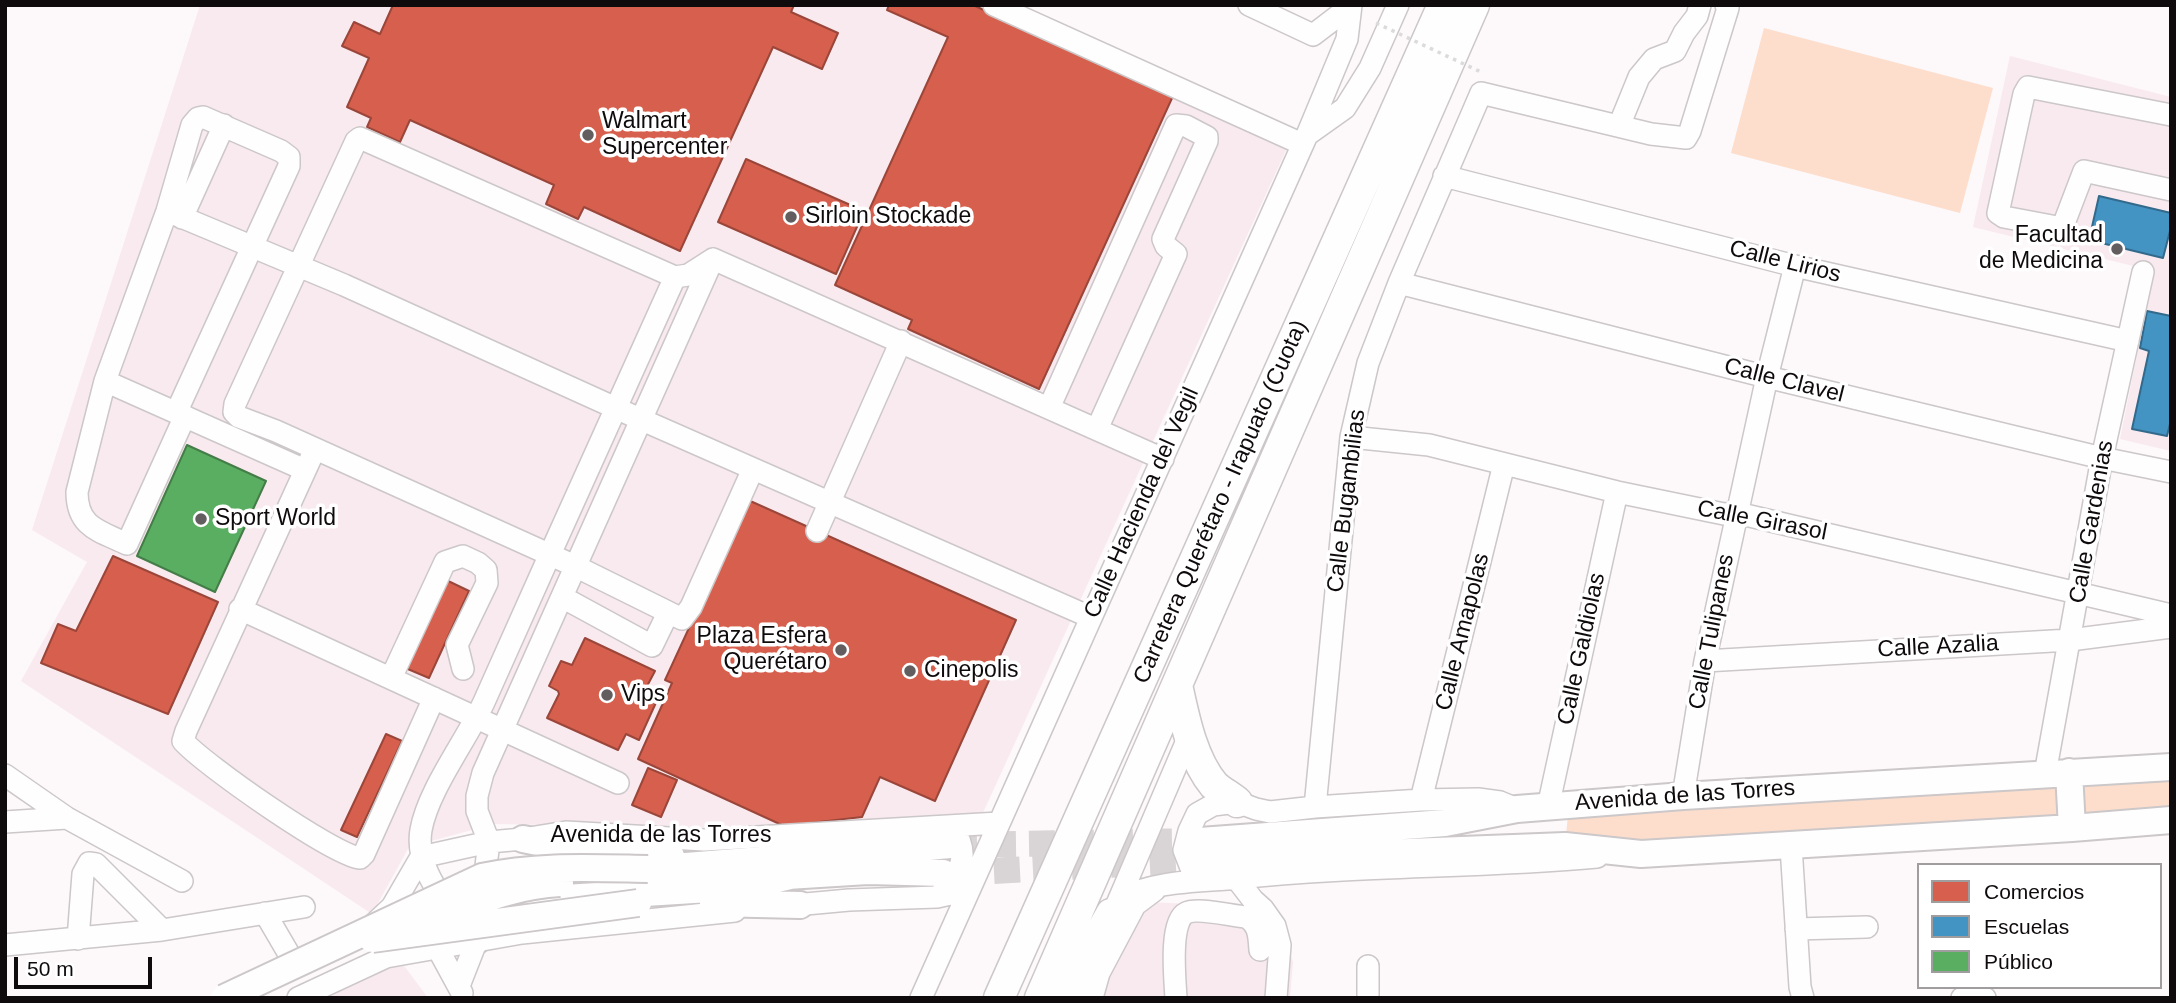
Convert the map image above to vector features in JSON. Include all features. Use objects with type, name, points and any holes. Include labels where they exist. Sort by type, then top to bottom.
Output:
[{"type":"highway","name":"Carretera Querétaro - Irapuato (Cuota)","points":[[1002,989],[1443,5]]},
{"type":"highway","name":"Carretera Querétaro - Irapuato (Cuota)","points":[[1040,998],[1474,5]]},
{"type":"highway","points":[[1437,87],[1489,5]]},
{"type":"highway","points":[[1177,685],[1189,736],[1215,786],[1237,802]]},
{"type":"highway","points":[[1064,998],[1115,906]]},
{"type":"main road","name":"Avenida de las Torres","points":[[1200,861],[1445,823],[1517,809],[2171,766]]},
{"type":"main road","points":[[2057,773],[2072,828]]},
{"type":"main road","name":"Avenida de las Torres","points":[[1200,861],[1565,846],[1641,854],[2171,820]]},
{"type":"main road","name":"Avenida de las Torres","points":[[645,884],[749,861],[951,836]]},
{"type":"main road","points":[[523,839],[576,850],[749,861]]},
{"type":"main road","points":[[224,998],[482,877],[505,872],[549,867],[645,884],[800,905]]},
{"type":"main road","name":"Avenida de las Torres","points":[[645,884],[868,871],[940,885]]},
{"type":"main road","points":[[477,940],[494,914],[512,905],[532,900],[742,887],[790,876]]},
{"type":"main road","points":[[248,998],[372,932],[494,896],[546,884],[645,884]]},
{"type":"street","points":[[994,5],[1305,139],[1345,108],[1370,68],[1398,5]]},
{"type":"street","points":[[1249,5],[1313,35],[1351,5]]},
{"type":"street","name":"Calle Hacienda del Vegil","points":[[921,998],[1305,139],[1347,38],[1351,5]]},
{"type":"street","points":[[1619,126],[1639,77],[1654,60],[1675,51],[1697,16],[1700,5]]},
{"type":"street","points":[[1481,82],[1619,126],[1651,134],[1686,138],[1728,8],[1726,5]]},
{"type":"street","name":"Calle Bugambilias","points":[[1315,807],[1351,437],[1368,362],[1481,82]]},
{"type":"street","points":[[2171,115],[2028,87],[2024,94],[1998,213],[2004,218],[2063,226],[2084,171],[2171,190]]},
{"type":"street","points":[[174,215],[192,125],[198,118],[203,117],[224,125],[289,157],[289,166],[251,248],[127,544],[96,531],[81,516],[77,506],[77,492],[105,381],[174,215],[224,125]]},
{"type":"street","points":[[1049,408],[1176,125],[1186,126],[1207,137],[1207,141],[1163,239],[1166,246],[1176,254],[1097,429]]},
{"type":"street","points":[[682,276],[364,139],[358,139],[234,408],[239,416],[575,566],[682,619],[691,607],[753,469]]},
{"type":"street","name":"Calle Lirios","points":[[1444,176],[1795,266],[2127,341]]},
{"type":"street","points":[[174,215],[344,285],[1090,617]]},
{"type":"street","points":[[713,259],[1163,459]]},
{"type":"street","points":[[477,940],[450,912],[432,884],[421,858],[420,832],[428,805],[477,718],[616,408],[682,276],[713,259]]},
{"type":"street","points":[[462,992],[477,940],[489,842],[477,811],[477,796],[483,773],[713,259]]},
{"type":"street","name":"Calle Tulipanes","points":[[1683,796],[1705,661],[1767,377],[1795,266]]},
{"type":"street","name":"Calle Gardenias","points":[[2057,773],[2070,640],[2102,458],[2143,272]]},
{"type":"street","name":"Calle Clavel","points":[[1399,284],[1767,377],[2102,458],[2171,472]]},
{"type":"street","points":[[817,531],[901,341]]},
{"type":"street","points":[[105,381],[305,470]]},
{"type":"street","name":"Calle Girasol","points":[[1351,437],[1429,445],[1617,492],[1724,514],[1737,513],[2171,615]]},
{"type":"street","points":[[315,449],[240,609],[183,741],[220,772],[264,803],[326,842],[355,858],[360,858],[434,698]]},
{"type":"street","name":"Calle Amapolas","points":[[1421,800],[1504,464]]},
{"type":"street","name":"Calle Galdiolas","points":[[1548,807],[1617,492]]},
{"type":"street","points":[[391,678],[445,562],[463,556],[486,570],[487,583],[457,645],[463,669]]},
{"type":"street","points":[[562,597],[652,646],[668,613]]},
{"type":"street","points":[[240,609],[618,783]]},
{"type":"street","name":"Calle Azalia","points":[[1705,661],[2070,640],[2171,627]]},
{"type":"street","points":[[1072,998],[1189,736]]},
{"type":"street","points":[[5,775],[67,818],[182,881]]},
{"type":"street","points":[[1200,861],[1184,850],[1196,814],[1213,805],[1237,802],[1264,812],[1421,800],[1478,799],[1500,802],[1517,809]]},
{"type":"street","points":[[5,822],[67,818]]},
{"type":"street","name":"Avenida de las Torres","points":[[421,858],[489,842],[566,832],[704,840],[951,836],[999,823]]},
{"type":"street","points":[[940,885],[953,880],[960,868],[963,849],[959,838],[951,836]]},
{"type":"street","points":[[1791,846],[1800,987],[1803,998]]},
{"type":"street","name":"Avenida de las Torres","points":[[1115,906],[1137,890],[1163,884],[1200,861],[1236,878],[1291,872],[1543,862],[1641,854]]},
{"type":"street","points":[[372,932],[392,907],[421,858]]},
{"type":"street","points":[[78,939],[83,874],[89,863],[96,864],[162,930]]},
{"type":"street","points":[[1236,878],[1275,926],[1270,947],[1266,998]]},
{"type":"street","points":[[1091,998],[1099,973],[1135,905],[1163,884]]},
{"type":"street","name":"Avenida de las Torres","points":[[306,996],[386,957],[477,940],[522,933],[849,900],[940,885],[969,890]]},
{"type":"street","points":[[5,945],[162,930],[304,907]]},
{"type":"street","points":[[1176,998],[1175,932],[1179,919],[1186,912],[1195,911],[1246,917],[1253,921],[1270,947],[1276,998]]},
{"type":"street","points":[[265,913],[293,961]]},
{"type":"street","points":[[1796,929],[1867,926]]},
{"type":"street","points":[[208,998],[293,961],[372,932],[410,934],[437,947],[462,992]]},
{"type":"street","points":[[1368,966],[1368,998]]},
{"type":"street","points":[[1962,998],[1985,998]]},
{"type":"path","points":[[1376,23],[1481,82]]},
{"type":"shaded area","points":[[200,5],[1004,5],[1293,135],[981,817],[776,829],[494,824],[409,847],[372,914],[21,681],[87,562],[32,530]]},
{"type":"shaded area","points":[[1764,28],[1993,88],[1960,213],[1731,153]]},
{"type":"shaded area","name":"Facultad de Medicina","points":[[2010,56],[2171,97],[2171,451],[2120,439],[2154,271],[1973,227]]},
{"type":"shaded area","points":[[2171,767],[2171,820],[1565,846],[1569,804]]},
{"type":"shaded area","points":[[1128,901],[1233,906],[1283,931],[1293,962],[1290,998],[1081,998]]},
{"type":"shaded area","points":[[388,958],[405,967],[428,998],[303,998]]},
{"type":"building: Comercios","name":"Walmart Supercenter","points":[[393,5],[794,5],[791,12],[838,33],[822,69],[773,47],[680,251],[584,207],[578,219],[546,204],[554,185],[410,120],[400,142],[367,127],[371,118],[347,107],[369,58],[342,46],[354,22],[380,34]]},
{"type":"building: Comercios","points":[[889,5],[973,5],[1173,96],[1039,389],[908,329],[912,320],[835,285],[948,37],[887,10]]},
{"type":"building: Comercios","name":"Sirloin Stockade","points":[[746,159],[864,211],[836,274],[718,222]]},
{"type":"building: Comercios","name":"Plaza Esfera Querétaro","points":[[748,500],[1016,620],[935,801],[880,777],[862,817],[784,826],[638,759],[672,683],[665,680]]},
{"type":"building: Comercios","points":[[113,556],[218,602],[168,714],[41,663],[58,624],[76,631]]},
{"type":"building: Comercios","points":[[444,579],[469,591],[429,678],[403,667]]},
{"type":"building: Comercios","name":"Vips","points":[[585,638],[655,671],[645,690],[659,696],[639,740],[626,734],[618,750],[547,718],[559,694],[549,686],[561,661],[572,665]]},
{"type":"building: Comercios","points":[[386,734],[402,741],[357,837],[341,830]]},
{"type":"building: Comercios","points":[[648,768],[677,780],[661,817],[632,805]]},
{"type":"building: Escuelas","points":[[2099,196],[2171,213],[2171,227],[2163,258],[2089,240]]},
{"type":"building: Escuelas","points":[[2147,311],[2171,316],[2171,420],[2167,436],[2132,429],[2149,351],[2140,348]]},
{"type":"building: Público","name":"Sport World","points":[[187,445],[266,481],[215,592],[137,556]]},
{"type":"tunnel","points":[[951,845],[1200,841]]},
{"type":"tunnel","points":[[955,873],[1203,860]]},
{"type":"place","name":"Walmart Supercenter","points":[[588,135]]},
{"type":"place","name":"Sirloin Stockade","points":[[791,217]]},
{"type":"place","name":"Facultad de Medicina","points":[[2117,249]]},
{"type":"place","name":"Sport World","points":[[201,519]]},
{"type":"place","name":"Plaza Esfera Querétaro","points":[[841,650]]},
{"type":"place","name":"Cinepolis","points":[[910,671]]},
{"type":"place","name":"Vips","points":[[607,695]]}]
